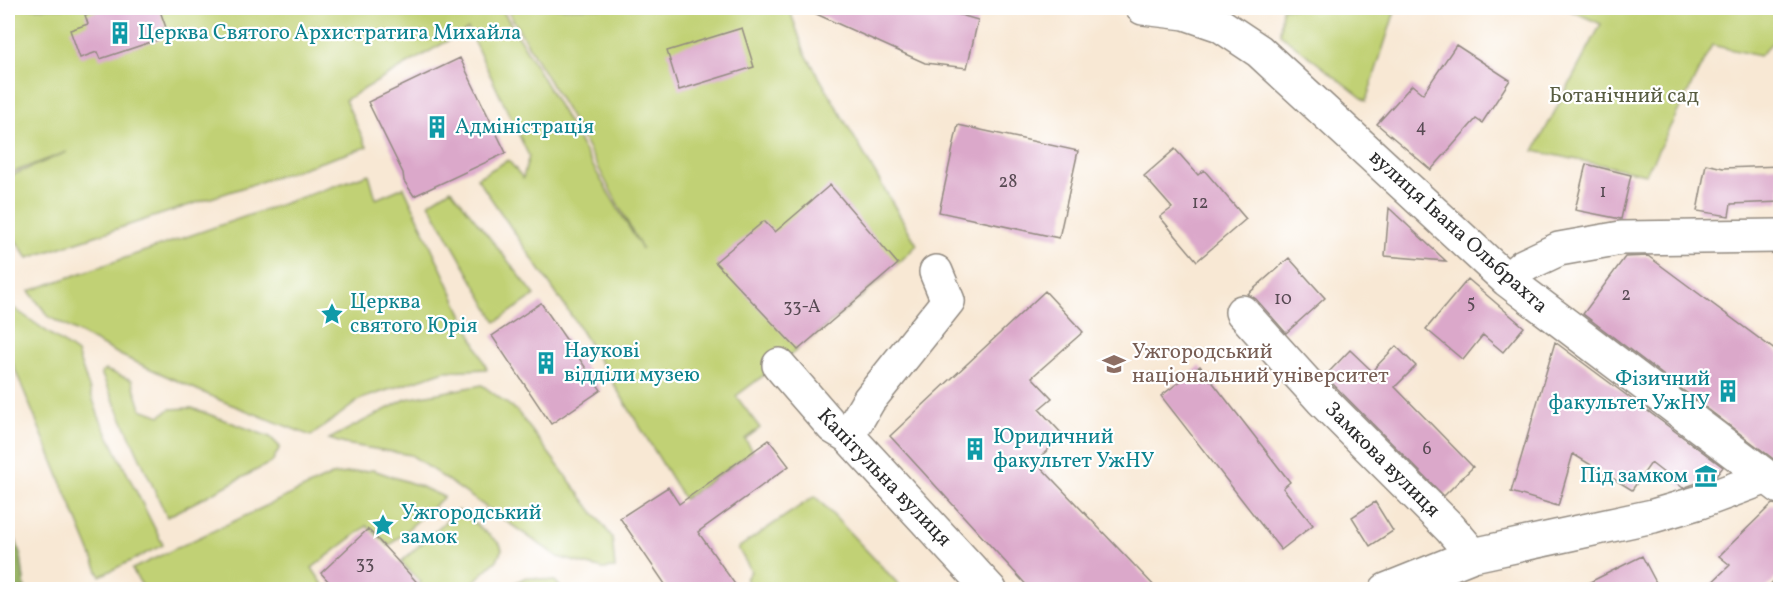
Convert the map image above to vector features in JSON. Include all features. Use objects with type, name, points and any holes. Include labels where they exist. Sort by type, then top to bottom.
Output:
[{"type":"street","name":"вулиця Івана Ольбрахта","points":[[1143,8],[1185,13],[1220,25],[1259,51],[1507,280],[1774,482]]},
{"type":"street","points":[[1507,280],[1523,266],[1559,249],[1621,238],[1780,236]]},
{"type":"street","points":[[841,432],[948,301],[936,272]]},
{"type":"street","name":"Замкова вулиця","points":[[1242,312],[1321,399],[1450,528],[1473,555]]},
{"type":"street","name":"Капітульна вулиця","points":[[779,365],[990,590]]},
{"type":"street","points":[[1386,590],[1473,555],[1653,516],[1774,482]]},
{"type":"green space","points":[[8,8],[501,8],[642,249],[576,126],[506,8],[789,8],[805,53],[917,245],[830,324],[736,396],[760,428],[745,439],[753,451],[684,499],[577,324],[477,178],[508,160],[523,178],[529,156],[468,29],[345,100],[367,147],[28,258],[8,230],[8,177],[67,152],[8,174]]},
{"type":"green space","points":[[1282,8],[1396,8],[1366,101],[1280,34]]},
{"type":"green space","name":"Ботанічний сад","points":[[1565,8],[1780,8],[1780,35],[1759,56],[1712,45],[1646,174],[1534,151],[1601,24]]},
{"type":"green space","points":[[369,174],[376,199],[404,187],[487,369],[445,371],[361,399],[311,436],[222,401],[122,356],[49,317],[29,291]]},
{"type":"green space","points":[[451,189],[535,295],[496,322],[429,203]]},
{"type":"green space","points":[[8,304],[77,353],[99,417],[163,545],[100,576],[8,352]]},
{"type":"green space","points":[[105,370],[132,380],[141,409],[160,416],[170,409],[192,408],[270,437],[280,447],[272,462],[167,517],[101,373]]},
{"type":"green space","points":[[482,385],[517,411],[612,537],[615,568],[603,569],[558,557],[411,455],[345,444],[329,439],[406,399]]},
{"type":"green space","points":[[373,470],[444,497],[389,546],[367,526],[312,568],[326,589],[144,589],[132,569],[332,475]]},
{"type":"green space","points":[[815,496],[903,589],[753,589],[746,579],[751,571],[738,548]]},
{"type":"green space","points":[[458,510],[500,544],[502,549],[497,560],[466,589],[415,589],[421,582],[401,562]]},
{"type":"green space","points":[[8,517],[21,556],[25,589],[8,589]]},
{"type":"green space","points":[[526,577],[555,581],[562,589],[503,589]]},
{"type":"building","name":"Церква Святого Архистратига Михайла","points":[[106,8],[159,8],[169,36],[100,59],[97,52],[80,58],[70,30],[88,24],[85,15]]},
{"type":"building","points":[[803,8],[936,8],[978,20],[967,68],[925,63]]},
{"type":"building","points":[[742,28],[754,67],[679,90],[667,51]]},
{"type":"building","points":[[1456,45],[1510,80],[1482,123],[1476,119],[1431,170],[1377,124],[1412,85],[1423,94]]},
{"type":"building","name":"Адміністрація","points":[[460,58],[506,153],[414,196],[404,181],[403,173],[368,102]]},
{"type":"building","points":[[958,125],[1078,151],[1059,238],[939,212]]},
{"type":"building","points":[[1175,149],[1198,175],[1204,170],[1246,219],[1197,261],[1160,217],[1172,208],[1144,176]]},
{"type":"building","points":[[1586,164],[1631,175],[1621,219],[1575,210]]},
{"type":"building","points":[[1706,164],[1723,168],[1780,166],[1780,202],[1731,204],[1729,216],[1697,211]]},
{"type":"building","points":[[830,185],[898,264],[798,350],[715,262],[764,221],[775,232]]},
{"type":"building","points":[[1389,208],[1446,261],[1385,256]]},
{"type":"building","name":"Фізичний факультет УжНУ","points":[[1648,256],[1780,354],[1780,464],[1583,314],[1625,257]]},
{"type":"building","points":[[1289,258],[1325,298],[1286,333],[1256,299],[1248,294]]},
{"type":"building","points":[[1468,279],[1524,327],[1503,352],[1483,335],[1463,360],[1426,329]]},
{"type":"building","name":"Юридичний факультет УжНУ","points":[[1045,291],[1083,332],[1032,377],[1052,398],[1039,409],[1064,436],[1035,461],[1158,590],[1031,590],[890,436]]},
{"type":"building","name":"Наукові відділи музею","points":[[541,303],[601,390],[551,424],[492,336]]},
{"type":"building","points":[[1555,342],[1723,467],[1716,476],[1683,488],[1651,463],[1632,490],[1573,454],[1558,506],[1511,492]]},
{"type":"building","points":[[1396,346],[1416,366],[1395,387],[1473,467],[1444,496],[1325,376],[1350,350],[1372,371]]},
{"type":"building","points":[[1200,366],[1290,482],[1283,488],[1313,525],[1281,550],[1161,396]]},
{"type":"building","points":[[769,440],[789,466],[698,532],[739,590],[669,590],[620,518],[668,487],[679,504]]},
{"type":"building","points":[[1375,502],[1393,531],[1370,546],[1352,517]]},
{"type":"building","points":[[1772,504],[1780,505],[1780,574],[1765,590],[1704,590],[1730,565],[1719,556]]},
{"type":"building","points":[[368,529],[424,590],[336,590],[321,573]]},
{"type":"building","points":[[1642,556],[1660,590],[1574,590]]},
{"type":"place","name":"Церква Святого Архистратига Михайла","points":[[120,33]]},
{"type":"place","name":"Адміністрація","points":[[437,127]]},
{"type":"place","name":"Церква святого Юрія","points":[[332,314]]},
{"type":"place","name":"Наукові відділи музею","points":[[546,363]]},
{"type":"place","name":"Ужгородський національний університет","points":[[1114,364]]},
{"type":"place","name":"Фізичний факультет УжНУ","points":[[1728,391]]},
{"type":"place","name":"Юридичний факультет УжНУ","points":[[975,449]]},
{"type":"place","name":"Під замком","points":[[1706,476]]},
{"type":"place","name":"Ужгородський замок","points":[[383,525]]}]
